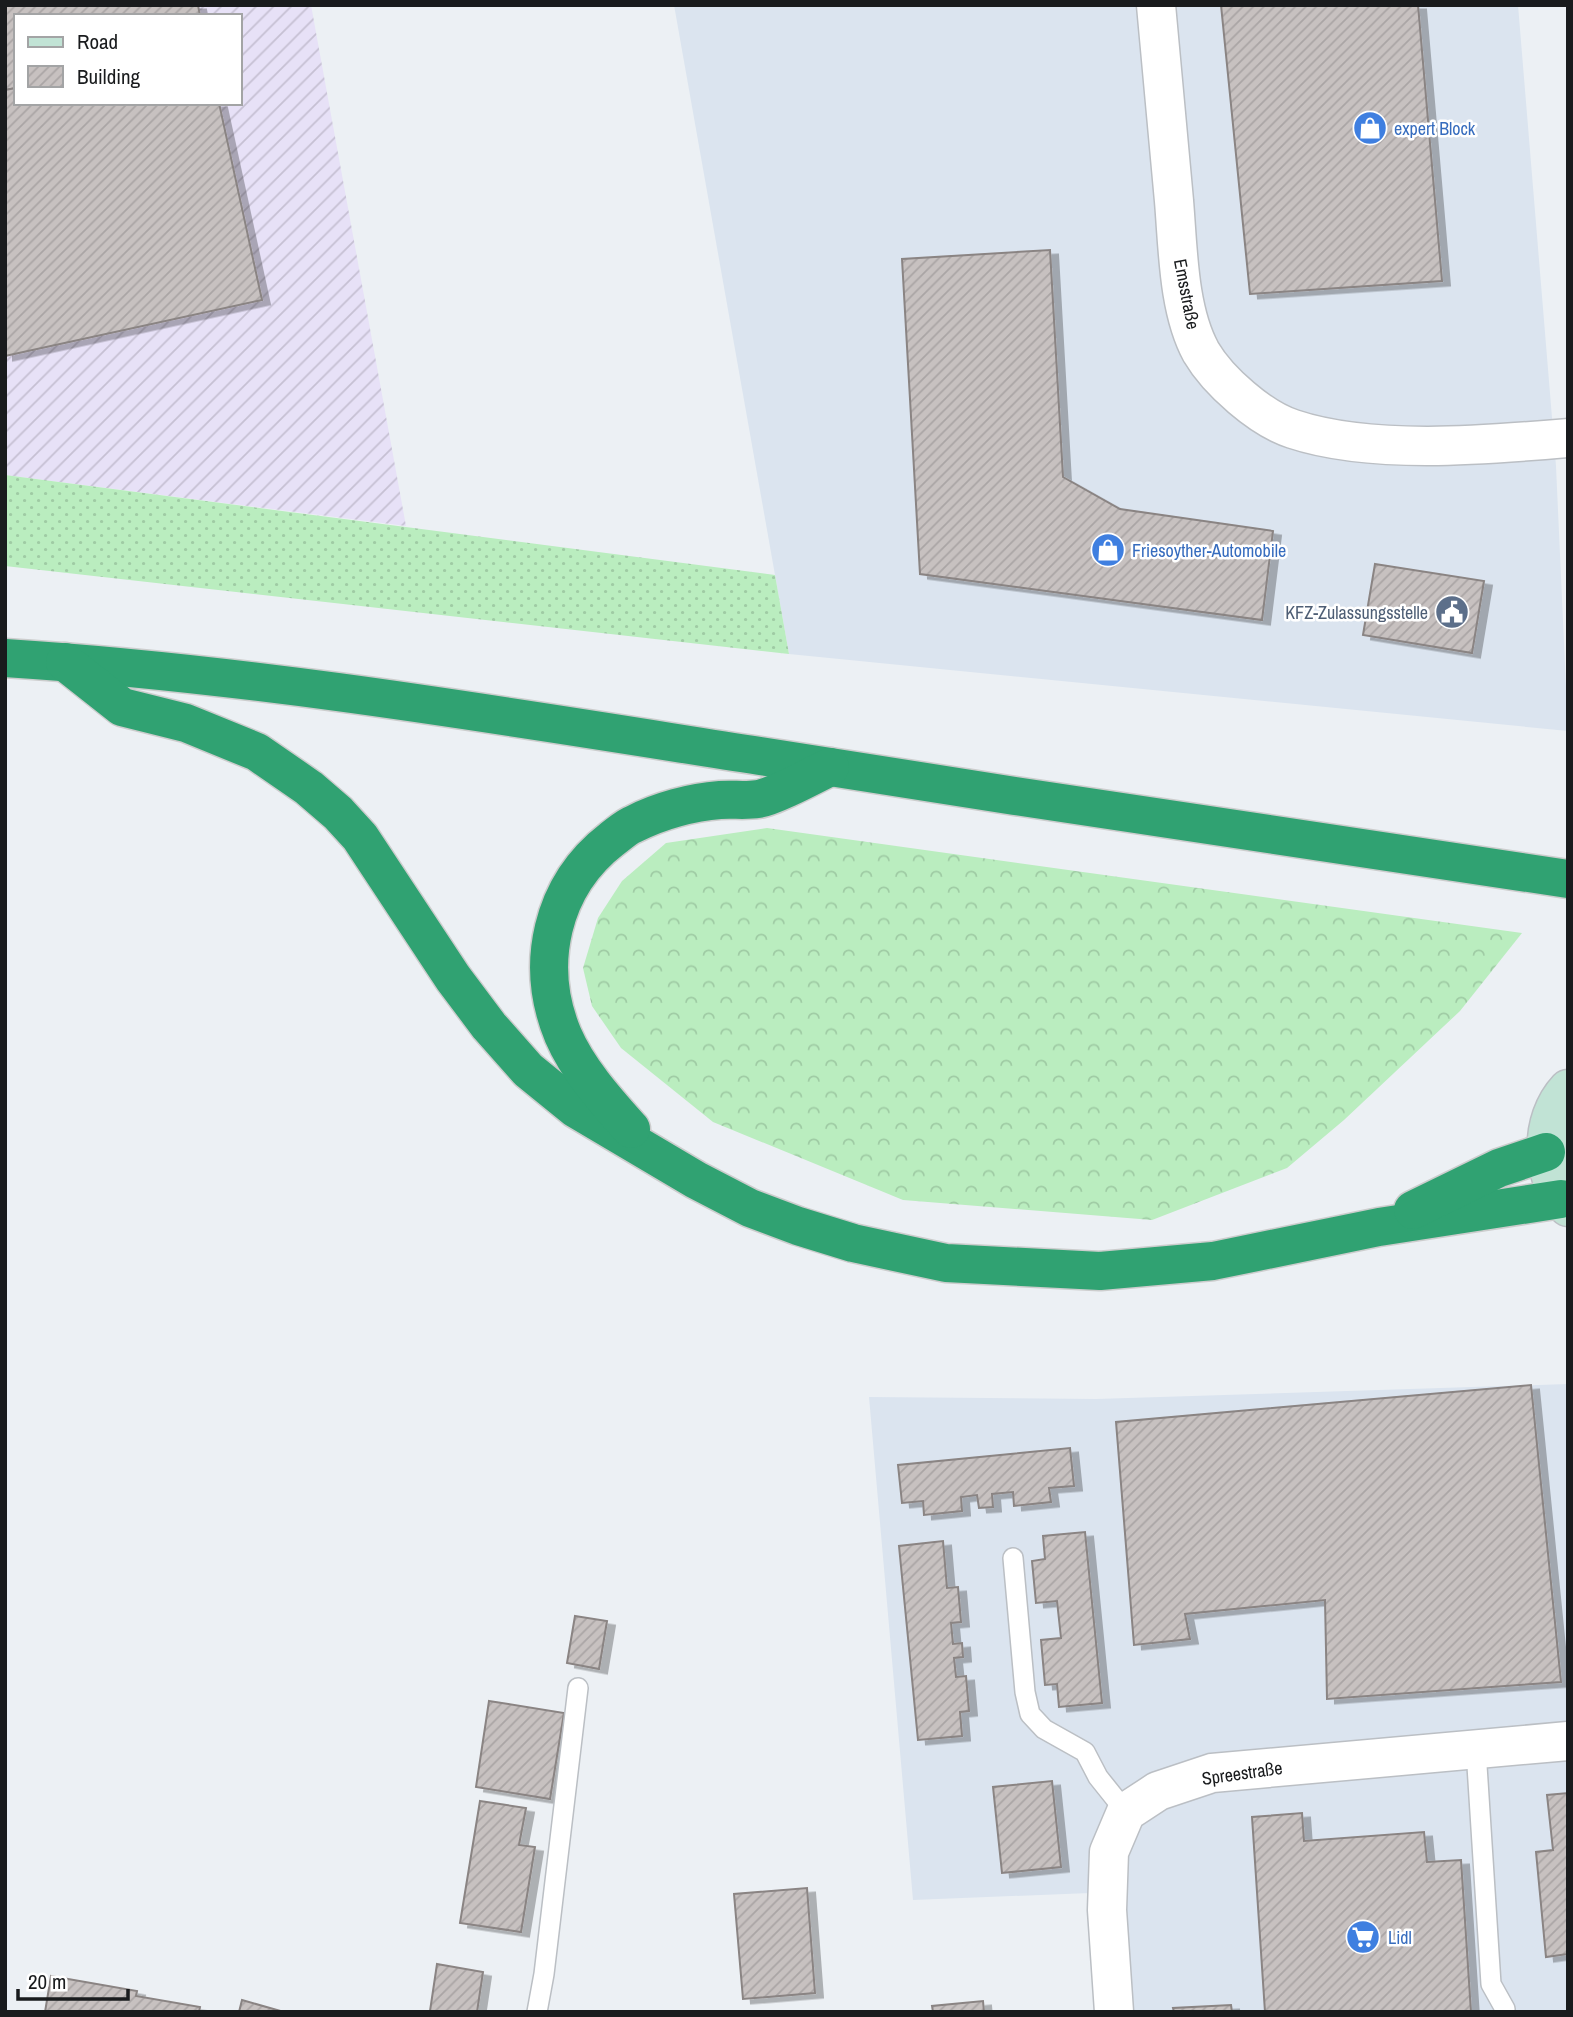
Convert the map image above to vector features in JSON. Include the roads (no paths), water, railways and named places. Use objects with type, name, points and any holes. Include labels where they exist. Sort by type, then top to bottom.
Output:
[{"type":"highway","points":[[5,658],[225,679],[437,706],[1551,877]]},
{"type":"highway","points":[[65,662],[122,707],[186,723],[257,752],[309,788],[360,837],[453,978],[489,1026],[528,1070],[576,1109],[696,1180],[750,1208],[798,1226],[853,1243],[946,1263],[1100,1271],[1213,1261],[1379,1227],[1564,1203]]},
{"type":"highway","points":[[653,1155],[595,1088],[564,1036],[550,992],[550,948],[558,910],[576,877],[600,849],[632,824],[687,806],[719,800],[760,799],[830,767]]},
{"type":"highway","points":[[1379,1227],[1490,1172],[1546,1152]]},
{"type":"main road","points":[[1564,1203],[1550,1177],[1546,1152],[1550,1121],[1568,1089]]},
{"type":"street","name":"Emsstraße","points":[[1156,5],[1180,267],[1187,313],[1200,351],[1222,381],[1253,407],[1290,429],[1334,439],[1388,444],[1482,444],[1568,438]]},
{"type":"street","name":"Spreestraße","points":[[1126,1812],[1158,1791],[1212,1773],[1568,1741]]},
{"type":"street","points":[[1114,2012],[1107,1910],[1109,1852],[1126,1812]]},
{"type":"lane","points":[[1013,1558],[1025,1692],[1030,1714],[1044,1729],[1085,1752],[1098,1777],[1126,1812]]},
{"type":"lane","points":[[537,2012],[544,1974],[578,1688]]},
{"type":"lane","points":[[1476,1750],[1491,1984],[1505,2009]]},
{"type":"place","name":"expert Block","points":[[1370,128]]},
{"type":"place","name":"Friesoyther-Automobile","points":[[1108,550]]},
{"type":"place","name":"KFZ-Zulassungsstelle","points":[[1452,612]]},
{"type":"place","name":"Lidl","points":[[1363,1937]]}]
